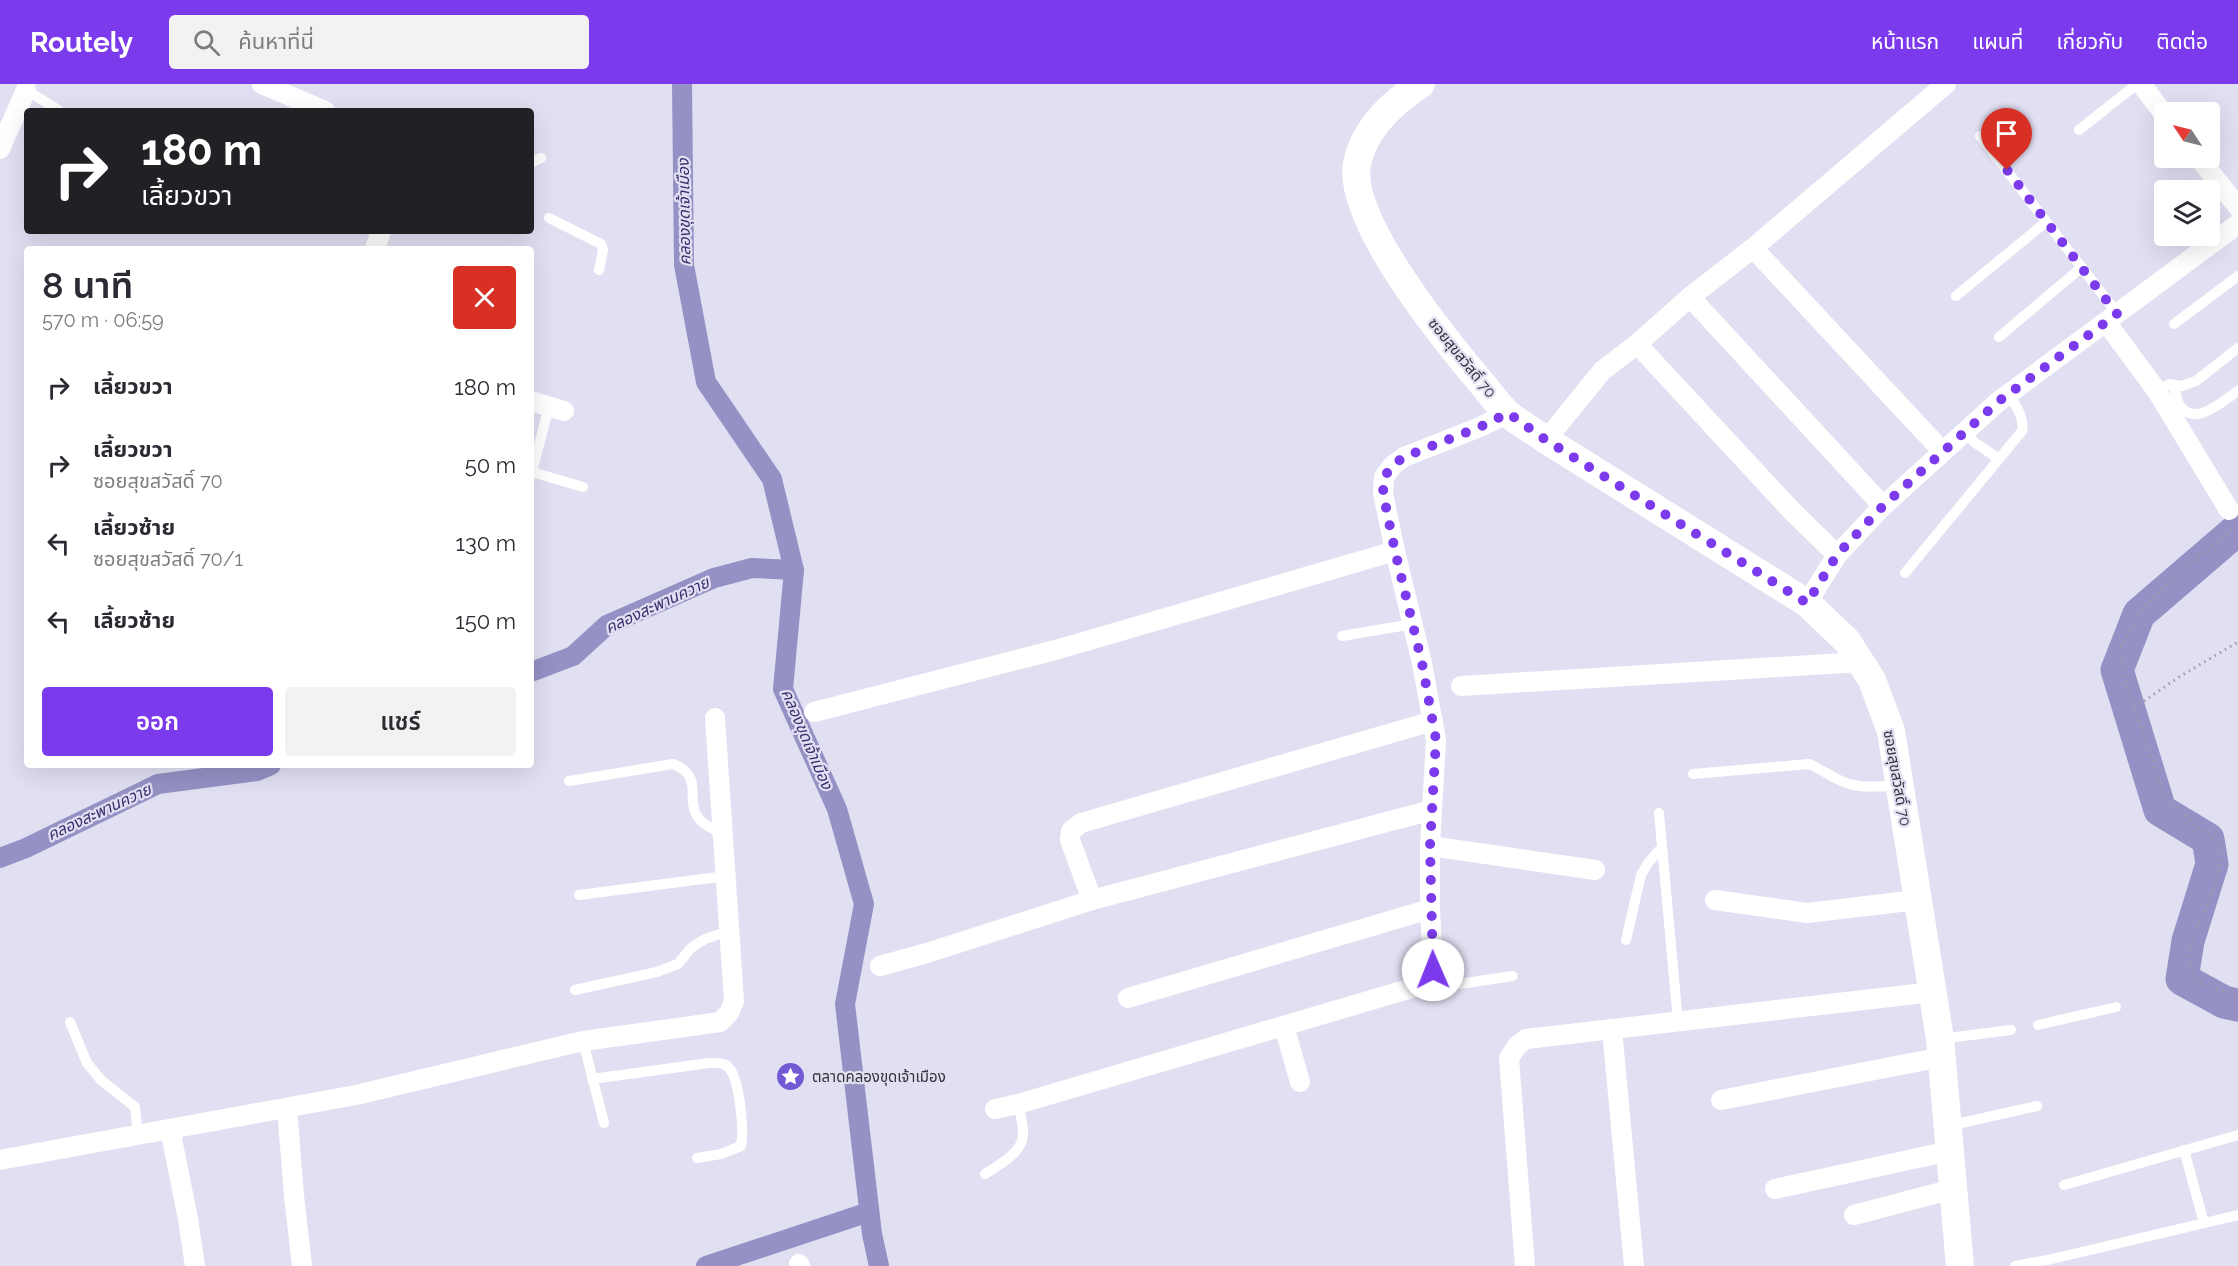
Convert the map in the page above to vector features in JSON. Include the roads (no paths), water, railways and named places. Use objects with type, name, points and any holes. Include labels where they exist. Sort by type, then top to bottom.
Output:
[{"type":"street","points":[[262,84],[312,108]]},
{"type":"street","name":"ซอยสุขสวัสดิ์ 70","points":[[1421,84],[1401,97],[1370,129],[1357,165],[1359,195],[1375,232],[1409,291],[1454,350],[1508,413],[1546,440],[1807,603],[1847,641],[1872,680],[1891,731],[1933,992],[1941,1048],[1960,1266]]},
{"type":"street","points":[[1546,440],[1602,371],[1753,248],[1947,84]]},
{"type":"street","points":[[2139,84],[2154,102]]},
{"type":"street","points":[[0,149],[26,90]]},
{"type":"street","points":[[2207,168],[2238,207]]},
{"type":"street","points":[[1807,603],[1837,555],[1883,506],[1966,431],[2009,394],[2238,224]]},
{"type":"street","points":[[1753,248],[1944,452]]},
{"type":"street","points":[[1690,297],[1883,506]]},
{"type":"street","points":[[2111,318],[2166,388],[2233,510]]},
{"type":"street","points":[[1637,344],[1791,510],[1837,555]]},
{"type":"street","points":[[995,1109],[1413,988],[1425,980],[1433,970],[1430,846],[1436,740],[1413,624],[1383,493],[1384,477],[1393,465],[1404,457],[1480,427],[1508,413]]},
{"type":"street","points":[[814,712],[1059,648],[1395,551]]},
{"type":"street","points":[[1461,686],[1861,662]]},
{"type":"street","points":[[0,1160],[356,1095],[583,1041],[720,1022],[729,1013],[734,1001],[715,718]]},
{"type":"street","points":[[1092,900],[1070,840],[1071,831],[1081,823],[1433,721]]},
{"type":"street","points":[[880,966],[1092,900],[1432,810]]},
{"type":"street","points":[[1430,846],[1595,870]]},
{"type":"street","points":[[1715,900],[1807,913],[1917,900]]},
{"type":"street","points":[[1128,998],[1430,909]]},
{"type":"street","points":[[1525,1266],[1509,1058],[1516,1046],[1526,1039],[1933,992]]},
{"type":"street","points":[[1284,1026],[1300,1082]]},
{"type":"street","points":[[1612,1029],[1634,1266]]},
{"type":"street","points":[[1721,1100],[1941,1048]]},
{"type":"street","points":[[287,1108],[302,1266]]},
{"type":"street","points":[[170,1129],[195,1266]]},
{"type":"street","points":[[1775,1189],[1949,1139]]},
{"type":"street","points":[[1854,1215],[1953,1189]]},
{"type":"lane","points":[[2079,130],[2139,84]]},
{"type":"lane","points":[[26,90],[55,108]]},
{"type":"lane","points":[[1980,136],[2082,267],[2111,318]]},
{"type":"lane","points":[[549,218],[601,244],[603,250],[599,270]]},
{"type":"lane","points":[[1956,296],[2046,222]]},
{"type":"lane","points":[[1999,337],[2082,267]]},
{"type":"lane","points":[[2174,324],[2238,276]]},
{"type":"lane","points":[[2166,388],[2196,381],[2238,348]]},
{"type":"lane","points":[[2166,388],[2188,413],[2198,415],[2238,391]]},
{"type":"lane","points":[[1905,573],[2022,431],[2023,424],[2009,394]]},
{"type":"lane","points":[[534,466],[548,406]]},
{"type":"lane","points":[[1966,431],[1974,442],[1999,459]]},
{"type":"lane","points":[[534,475],[583,487]]},
{"type":"lane","points":[[1342,636],[1413,624]]},
{"type":"lane","points":[[569,781],[673,764],[684,768],[691,776],[696,813],[700,820],[723,834]]},
{"type":"lane","points":[[1693,774],[1809,764],[1849,784],[1899,786]]},
{"type":"lane","points":[[1659,813],[1678,1022]]},
{"type":"lane","points":[[1626,940],[1641,875],[1662,847]]},
{"type":"lane","points":[[579,895],[726,876]]},
{"type":"lane","points":[[575,990],[657,972],[678,964],[691,948],[705,939],[729,931]]},
{"type":"lane","points":[[1425,980],[1459,984],[1513,975]]},
{"type":"lane","points":[[2038,1025],[2116,1007]]},
{"type":"lane","points":[[70,1022],[87,1063],[101,1080],[135,1107],[138,1135]]},
{"type":"lane","points":[[1941,1048],[2011,1030]]},
{"type":"lane","points":[[583,1041],[604,1123]]},
{"type":"lane","points":[[592,1079],[709,1063],[722,1063],[729,1068],[734,1075],[738,1097],[743,1137],[741,1146],[721,1154],[697,1158]]},
{"type":"lane","points":[[986,1174],[1011,1157],[1024,1135],[1018,1104]]},
{"type":"lane","points":[[1949,1139],[2037,1106]]},
{"type":"lane","points":[[2064,1185],[2238,1135]]},
{"type":"lane","points":[[2184,1150],[2204,1223]]},
{"type":"lane","points":[[2015,1266],[2238,1215]]},
{"type":"waterway","name":"คลองขุดเจ้าเมือง","points":[[682,84],[684,265],[706,382],[772,479],[794,570],[783,689],[837,809],[864,904],[845,1004],[872,1234],[879,1266]]},
{"type":"waterway","points":[[2238,529],[2139,614],[2117,670],[2160,810],[2208,839],[2212,864],[2188,941],[2182,979],[2224,1002],[2238,1005]]},
{"type":"waterway","name":"คลองสะพานควาย","points":[[534,671],[573,656],[607,625],[714,578],[752,568],[794,570]]},
{"type":"waterway","name":"คลองสะพานควาย","points":[[0,858],[26,848],[158,784],[257,771],[264,768]]},
{"type":"waterway","points":[[706,1266],[869,1212]]},
{"type":"place","name":"ตลาดคลองขุดเจ้าเมือง","points":[[791,1077]]}]
